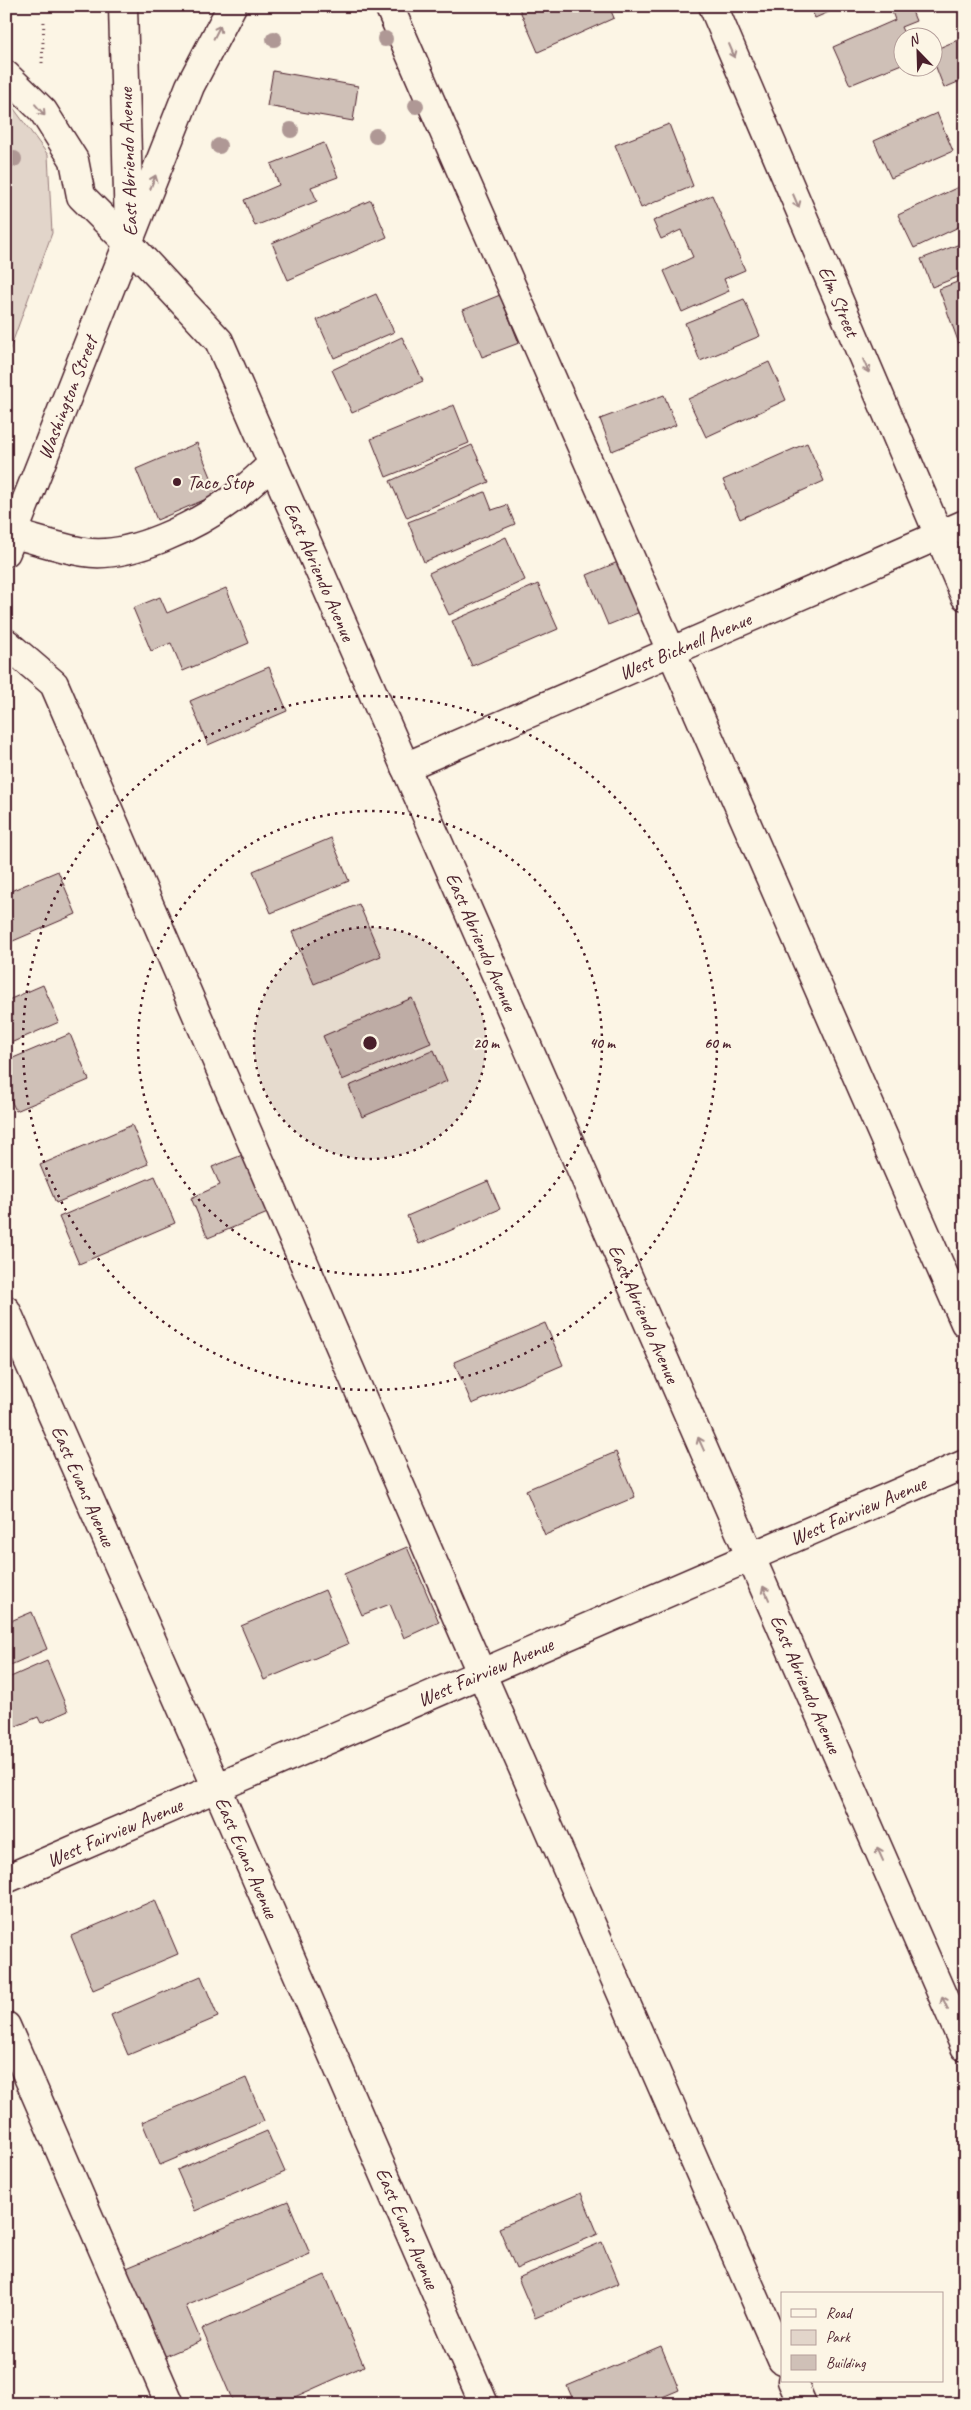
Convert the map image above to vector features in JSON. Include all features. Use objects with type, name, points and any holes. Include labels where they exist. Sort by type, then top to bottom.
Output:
[{"type":"street","name":"East Abriendo Avenue","points":[[122,6],[129,244],[219,342],[965,2048]]},
{"type":"street","name":"Washington Street","points":[[10,543],[190,86],[232,6]]},
{"type":"street","points":[[389,6],[965,1323]]},
{"type":"street","name":"Elm Street","points":[[713,6],[965,596]]},
{"type":"street","points":[[6,75],[43,111],[74,160],[81,196],[129,244]]},
{"type":"street","points":[[10,543],[85,553],[111,552],[146,543],[192,524],[232,500],[272,464]]},
{"type":"street","name":"West Bicknell Avenue","points":[[405,768],[965,524]]},
{"type":"street","points":[[6,643],[54,684],[481,1673],[781,2358]]},
{"type":"street","name":"East Evans Avenue","points":[[6,1310],[217,1788],[484,2404]]},
{"type":"street","name":"West Fairview Avenue","points":[[6,1879],[965,1464]]},
{"type":"street","points":[[6,2026],[170,2404]]},
{"type":"street","points":[[792,2382],[802,2404]]},
{"type":"path","points":[[42,65],[44,21]]},
{"type":"green space","points":[[6,98],[48,155],[52,233],[6,360]]},
{"type":"building","points":[[518,6],[609,6],[614,18],[538,52]]},
{"type":"building","points":[[810,6],[843,6],[815,18]]},
{"type":"building","points":[[890,6],[910,6],[916,21],[901,28],[894,28],[894,67],[850,85],[833,47],[895,20]]},
{"type":"building","points":[[965,37],[965,79],[944,88],[940,78],[944,78],[944,46]]},
{"type":"building","points":[[273,71],[358,86],[353,121],[267,106]]},
{"type":"building","points":[[937,113],[953,151],[891,178],[874,141]]},
{"type":"building","points":[[669,124],[693,186],[641,208],[615,145]]},
{"type":"building","points":[[324,143],[338,177],[311,187],[317,201],[255,226],[244,200],[279,185],[271,164]]},
{"type":"building","points":[[965,184],[965,224],[914,248],[898,215]]},
{"type":"building","points":[[712,195],[745,270],[724,279],[729,291],[682,312],[664,271],[693,257],[681,230],[661,239],[653,221]]},
{"type":"building","points":[[371,200],[387,237],[288,280],[272,243]]},
{"type":"building","points":[[965,242],[965,274],[932,287],[921,259]]},
{"type":"building","points":[[965,279],[965,360],[939,289]]},
{"type":"building","points":[[376,294],[394,332],[334,358],[317,320]]},
{"type":"building","points":[[500,295],[519,343],[482,357],[463,310]]},
{"type":"building","points":[[744,299],[760,336],[700,361],[685,323]]},
{"type":"building","points":[[402,337],[423,381],[352,413],[332,370]]},
{"type":"building","points":[[769,362],[786,400],[706,437],[688,399]]},
{"type":"building","points":[[664,395],[676,425],[612,451],[600,419]]},
{"type":"building","points":[[454,405],[469,443],[386,477],[371,439]]},
{"type":"building","points":[[197,443],[218,494],[157,520],[136,469]]},
{"type":"building","points":[[807,443],[824,481],[740,519],[723,480]]},
{"type":"building","points":[[472,445],[489,482],[407,518],[390,481]]},
{"type":"building","points":[[485,492],[492,510],[507,505],[515,524],[424,562],[408,522]]},
{"type":"building","points":[[506,537],[525,580],[449,615],[429,573]]},
{"type":"building","points":[[625,559],[645,610],[608,625],[587,575]]},
{"type":"building","points":[[538,584],[558,629],[472,666],[452,621]]},
{"type":"building","points":[[226,588],[249,643],[183,671],[171,643],[151,651],[133,608],[160,597],[167,613]]},
{"type":"building","points":[[269,667],[287,711],[208,745],[190,701]]},
{"type":"building","points":[[331,838],[349,881],[271,913],[253,871]]},
{"type":"building","points":[[58,871],[76,914],[6,944],[6,893]]},
{"type":"building","points":[[359,904],[381,956],[314,984],[292,932]]},
{"type":"building","points":[[43,985],[59,1022],[6,1045],[6,1001]]},
{"type":"building","points":[[412,998],[431,1043],[342,1080],[323,1036]]},
{"type":"building","points":[[70,1034],[89,1080],[16,1111],[6,1090],[6,1061]]},
{"type":"building","points":[[434,1050],[447,1081],[362,1117],[349,1086]]},
{"type":"building","points":[[132,1125],[148,1164],[56,1203],[40,1165]]},
{"type":"building","points":[[245,1154],[270,1212],[208,1238],[191,1198],[220,1185],[212,1167]]},
{"type":"building","points":[[155,1176],[175,1223],[79,1264],[59,1217]]},
{"type":"building","points":[[488,1181],[500,1209],[419,1244],[407,1216]]},
{"type":"building","points":[[545,1323],[563,1365],[472,1404],[454,1362]]},
{"type":"building","points":[[616,1452],[635,1497],[545,1535],[526,1490]]},
{"type":"building","points":[[407,1547],[439,1622],[404,1638],[390,1604],[362,1615],[344,1574]]},
{"type":"building","points":[[325,1590],[348,1644],[264,1680],[241,1626]]},
{"type":"building","points":[[32,1612],[47,1649],[6,1667],[6,1623]]},
{"type":"building","points":[[47,1661],[68,1711],[41,1723],[38,1717],[7,1730],[6,1679]]},
{"type":"building","points":[[155,1900],[178,1954],[93,1990],[71,1936]]},
{"type":"building","points":[[201,1976],[218,2017],[128,2055],[111,2015]]},
{"type":"building","points":[[246,2078],[264,2121],[160,2165],[142,2122]]},
{"type":"building","points":[[267,2131],[285,2172],[195,2211],[177,2170]]},
{"type":"building","points":[[581,2193],[598,2234],[516,2269],[499,2228]]},
{"type":"building","points":[[288,2201],[310,2254],[186,2306],[201,2341],[154,2361],[117,2272]]},
{"type":"building","points":[[602,2242],[619,2283],[535,2318],[518,2278]]},
{"type":"building","points":[[325,2275],[364,2366],[279,2404],[234,2404],[202,2329]]},
{"type":"building","points":[[661,2346],[679,2390],[646,2404],[575,2404],[567,2386]]},
{"type":"place","name":"Taco Stop","points":[[177,482]]}]
